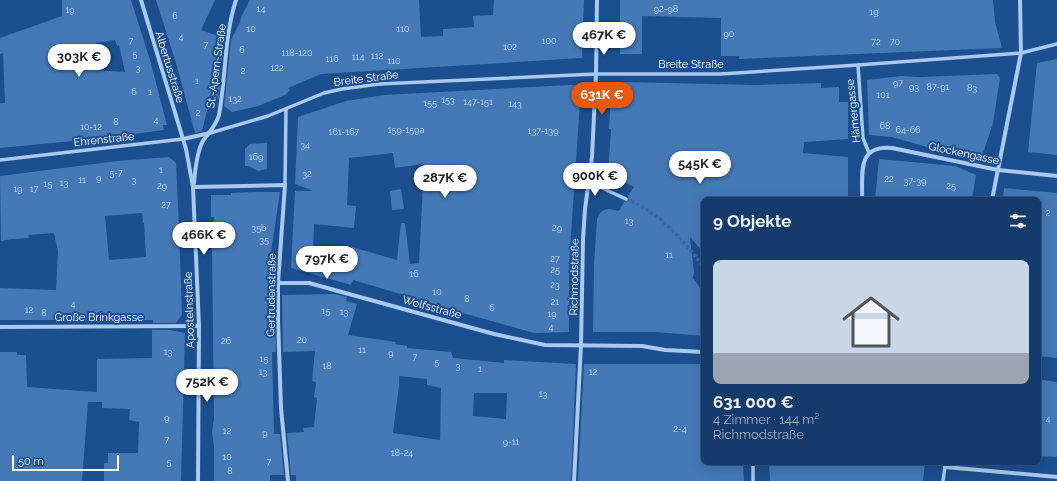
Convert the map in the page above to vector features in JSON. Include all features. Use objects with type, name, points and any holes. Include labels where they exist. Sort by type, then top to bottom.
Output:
[{"type":"street","name":"Albertusstraße","points":[[141,0],[183,139]]},
{"type":"street","name":"St.-Apern-Straße","points":[[210,133],[218,117],[230,29],[236,0]]},
{"type":"street","name":"Richmodstraße","points":[[574,481],[581,345],[583,240],[585,209],[589,182],[596,74],[597,0]]},
{"type":"street","points":[[993,197],[1021,53],[1020,0]]},
{"type":"street","name":"Breite Straße","points":[[210,133],[268,116],[324,93],[379,84],[596,74],[720,74],[1021,53],[1057,44]]},
{"type":"street","name":"Hämergasse","points":[[858,65],[863,138],[869,152],[863,163],[862,197]]},
{"type":"street","name":"Gertrudenstraße","points":[[286,109],[285,185],[278,283],[281,394],[288,481]]},
{"type":"street","name":"Ehrenstraße","points":[[0,160],[183,139],[210,133]]},
{"type":"street","name":"Apostelnstraße","points":[[193,187],[202,142],[210,133]]},
{"type":"street","name":"Apostelnstraße","points":[[183,139],[193,187],[199,326],[198,481]]},
{"type":"street","name":"Glockengasse","points":[[869,152],[876,148],[892,148],[998,170],[1057,176]]},
{"type":"street","points":[[589,182],[626,199]]},
{"type":"street","points":[[193,187],[285,185]]},
{"type":"street","name":"Wolfsstraße","points":[[278,283],[309,283],[519,340],[545,345],[642,346],[665,350],[701,352]]},
{"type":"street","name":"Große Brinkgasse","points":[[0,327],[199,326]]},
{"type":"street","points":[[753,465],[753,481]]},
{"type":"street","points":[[943,481],[946,465]]},
{"type":"street","points":[[955,465],[1057,477]]},
{"type":"building","points":[[62,0],[131,0],[150,60],[167,125],[163,125],[164,130],[104,138],[0,148],[0,103],[5,103],[3,53],[0,54],[0,38],[62,16]],"holes":[[[115,40],[117,46],[119,45],[125,72],[92,70],[96,43]]]},
{"type":"building","points":[[156,0],[215,0],[201,30],[224,38],[218,100],[211,95],[202,131],[195,133],[176,63]]},
{"type":"building","points":[[250,0],[419,0],[421,37],[443,36],[443,29],[474,27],[473,16],[493,15],[494,0],[584,0],[582,58],[321,74],[288,88],[290,90],[285,95],[258,106],[232,112],[224,106],[231,40]]},
{"type":"building","points":[[620,0],[993,0],[995,22],[1002,48],[739,59],[739,56],[721,56],[721,18],[642,16],[642,54],[620,54]]},
{"type":"building","points":[[1057,59],[1057,155],[1028,152],[1037,63]]},
{"type":"building","points":[[997,74],[1000,78],[993,123],[983,153],[972,160],[892,137],[869,135],[867,80],[901,76],[920,77]]},
{"type":"building","points":[[623,82],[756,85],[821,83],[821,88],[839,87],[839,102],[848,102],[848,139],[804,142],[803,153],[848,157],[848,197],[701,197],[701,250],[690,237],[694,272],[693,278],[701,289],[701,336],[656,332],[593,332],[594,264],[597,219],[600,213],[604,210],[609,209],[619,211],[624,202],[629,201],[628,196],[634,187],[608,174],[611,129],[609,129],[611,91]]},
{"type":"building","points":[[570,85],[581,86],[569,265],[569,332],[534,333],[353,280],[351,285],[291,268],[295,191],[313,191],[295,184],[298,117],[346,101],[384,95]],"holes":[[[393,153],[395,168],[424,164],[419,263],[410,264],[405,223],[401,223],[397,260],[352,247],[345,269],[325,263],[326,257],[313,254],[314,224],[354,228],[356,206],[347,205],[349,158]]]},
{"type":"building","points":[[267,143],[267,169],[258,171],[249,166],[245,166],[245,149],[250,144]]},
{"type":"building","points":[[169,157],[176,163],[182,315],[176,323],[153,323],[153,320],[0,320],[0,288],[56,290],[58,251],[54,233],[28,235],[29,238],[1,241],[0,176],[117,161]],"holes":[[[142,213],[146,257],[109,260],[105,216]]]},
{"type":"building","points":[[879,159],[955,166],[976,175],[972,197],[875,197]]},
{"type":"building","points":[[1004,188],[1057,193],[1057,358],[1041,356],[1041,197],[1003,197]]},
{"type":"building","points":[[401,189],[404,209],[392,210],[390,191]]},
{"type":"building","points":[[280,192],[269,266],[270,295],[274,295],[276,352],[272,352],[274,434],[280,434],[284,475],[270,475],[270,481],[214,481],[214,446],[212,432],[214,419],[212,249],[214,217],[211,217],[211,195],[231,195],[231,193]]},
{"type":"building","points":[[334,294],[347,297],[346,301],[357,304],[348,335],[396,342],[395,344],[407,346],[407,348],[451,352],[453,358],[504,363],[504,360],[576,364],[571,481],[296,481],[296,475],[291,475],[287,433],[304,432],[303,428],[314,427],[317,398],[314,397],[316,382],[312,381],[315,351],[283,352],[282,295]],"holes":[[[399,376],[427,379],[427,385],[441,388],[440,440],[393,433]],[[474,393],[507,393],[506,419],[473,416]]]},
{"type":"building","points":[[152,330],[170,330],[185,333],[181,481],[104,481],[104,463],[108,463],[108,453],[138,453],[139,422],[129,420],[130,409],[102,408],[102,402],[88,402],[82,481],[0,481],[0,352],[17,352],[17,355],[26,355],[27,387],[97,392],[97,359],[152,358]]},
{"type":"building","points":[[584,364],[701,364],[701,465],[743,465],[744,481],[578,481]]},
{"type":"building","points":[[1041,379],[1057,382],[1057,457],[1041,456]]},
{"type":"building","points":[[769,465],[925,465],[923,481],[770,481]]},
{"type":"tunnel","points":[[626,199],[644,208],[663,221],[685,244],[701,264]]}]
